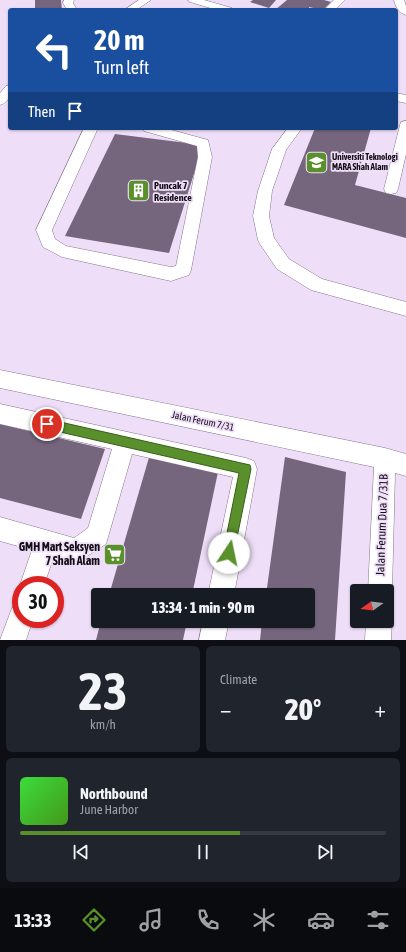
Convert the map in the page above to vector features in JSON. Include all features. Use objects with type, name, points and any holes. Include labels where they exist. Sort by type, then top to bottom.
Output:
[{"type":"street","points":[[132,8],[146,0]]},
{"type":"street","points":[[193,0],[221,8]]},
{"type":"street","points":[[331,8],[340,0]]},
{"type":"street","points":[[399,0],[400,5],[406,12]]},
{"type":"street","points":[[391,189],[406,125]]},
{"type":"street","points":[[90,130],[44,230],[49,243],[62,251],[171,274],[183,270],[205,157],[203,143],[156,130]]},
{"type":"street","points":[[293,130],[279,149],[265,191],[261,216],[266,240],[283,264],[318,285],[406,310]]},
{"type":"street","name":"Jalan Ferum 7/31","points":[[0,379],[395,462]]},
{"type":"street","points":[[0,414],[246,469],[222,588]]},
{"type":"street","points":[[0,530],[76,550],[98,536],[125,441]]},
{"type":"street","name":"Jalan Ferum Dua 7/31B","points":[[381,584],[395,462]]},
{"type":"street","points":[[35,576],[46,542]]},
{"type":"street","points":[[13,640],[17,628]]},
{"type":"street","points":[[212,640],[215,628]]},
{"type":"street","points":[[378,640],[379,628]]},
{"type":"building","points":[[35,0],[61,0],[62,8],[35,8]]},
{"type":"building","points":[[253,0],[276,0],[269,8],[250,2]]},
{"type":"building","points":[[287,0],[324,0],[331,2],[325,8],[277,8]]},
{"type":"building","points":[[314,130],[370,130],[355,185],[406,198],[406,238],[284,205]]},
{"type":"building","name":"Puncak 7 Residence","points":[[115,134],[203,145],[169,253],[65,236]]},
{"type":"building","points":[[0,424],[105,449],[81,519],[0,498]]},
{"type":"building","points":[[150,454],[218,472],[193,588],[111,588]]},
{"type":"building","points":[[285,457],[346,472],[335,640],[260,640],[261,628],[315,628],[315,588],[267,588]]},
{"type":"building","points":[[99,628],[186,628],[183,640],[96,640]]},
{"type":"place","name":"Universiti Teknologi MARA Shah Alam","points":[[317,162]]},
{"type":"place","name":"Puncak 7 Residence","points":[[138,191]]},
{"type":"place","name":"GMH Mart Seksyen 7 Shah Alam","points":[[115,554]]},
{"type":"route","points":[[47,424],[246,469],[229,553]]}]
